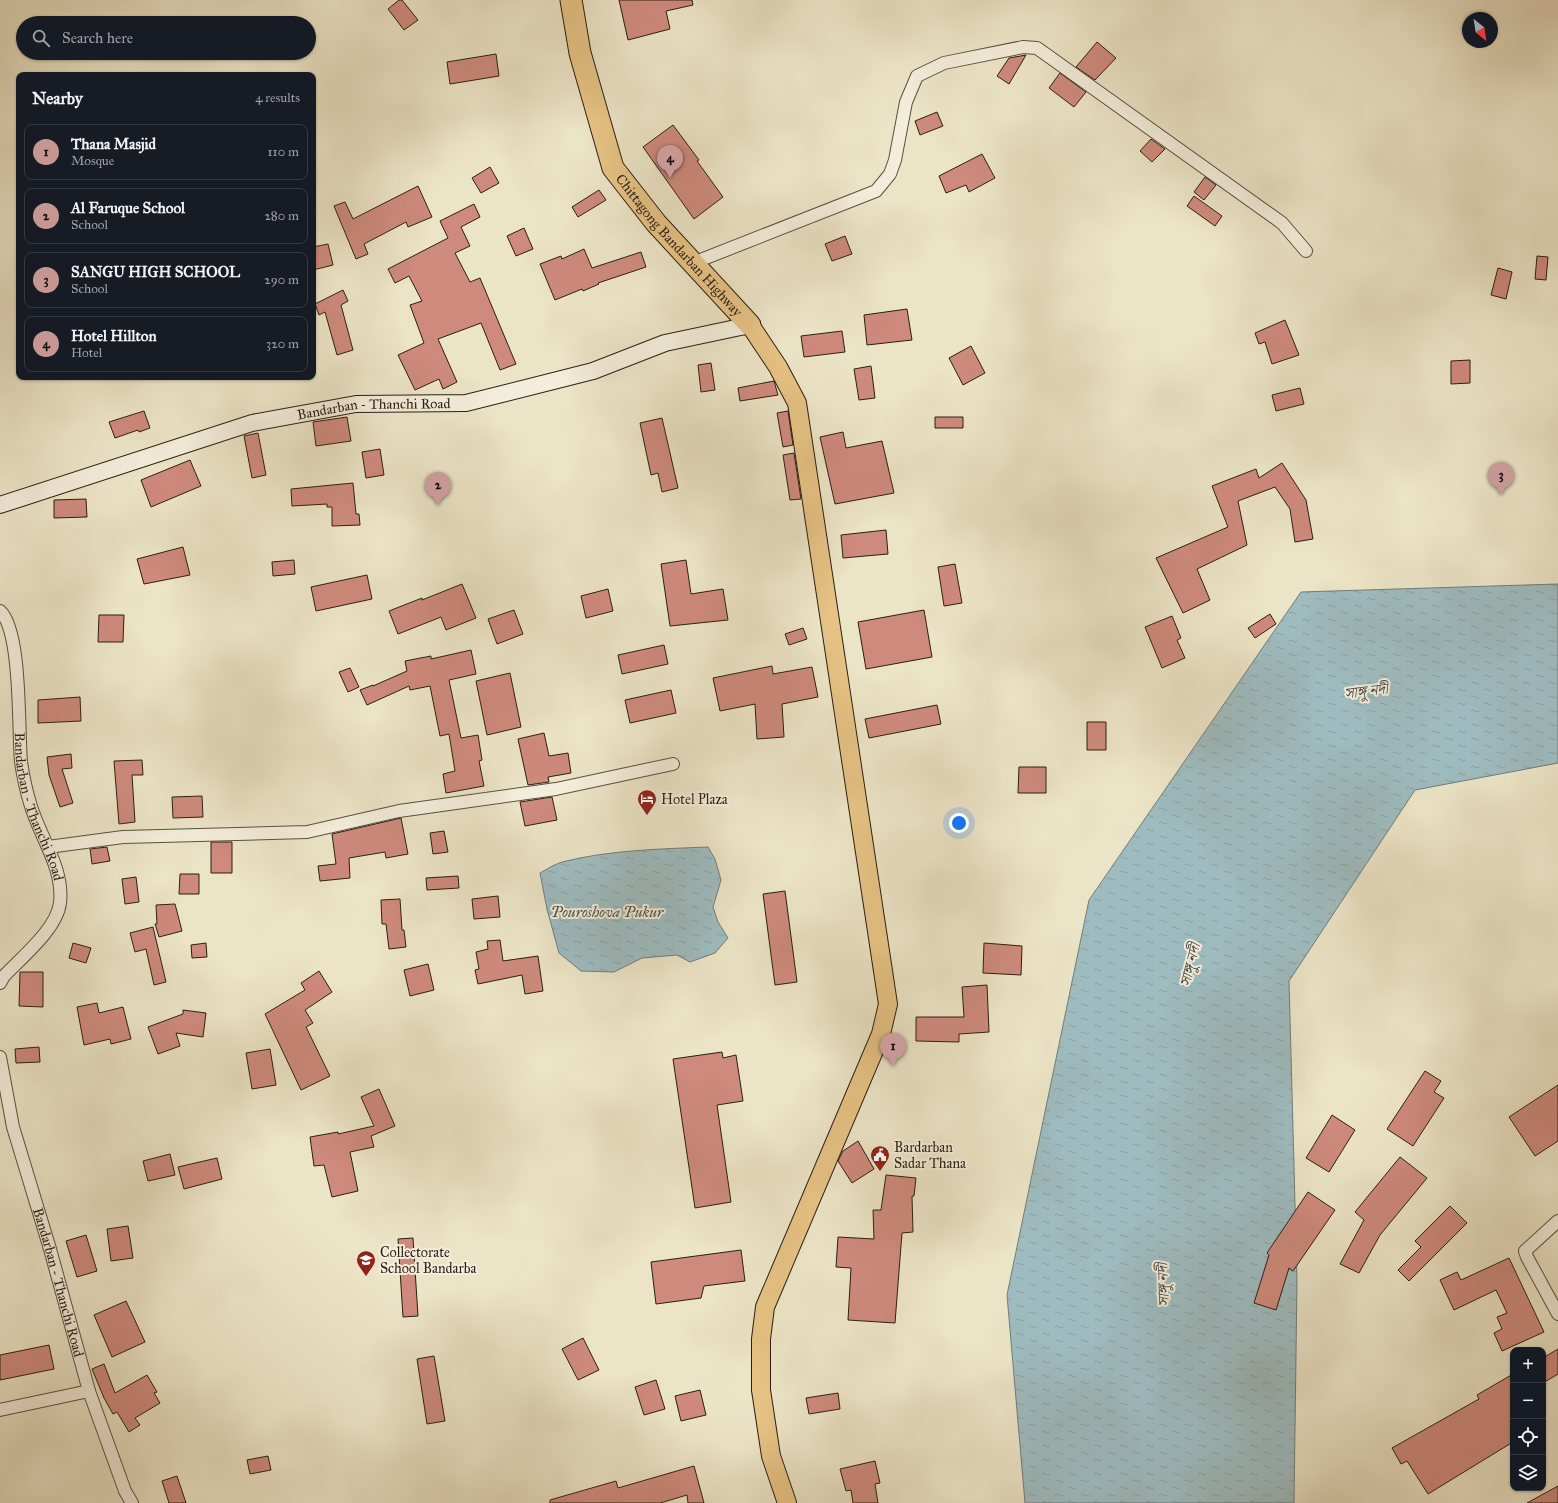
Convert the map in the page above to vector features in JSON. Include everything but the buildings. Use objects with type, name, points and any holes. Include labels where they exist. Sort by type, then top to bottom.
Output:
[{"type":"highway","name":"Chittagong Bandarban Highway","points":[[571,0],[580,53],[613,168],[656,223],[750,325]]},
{"type":"main road","name":"Bandarban - Thanchi Road","points":[[0,505],[252,423],[356,404],[466,403],[593,371],[665,343],[750,325]]},
{"type":"main road","points":[[750,325],[778,367],[797,403],[888,1004],[881,1034],[765,1307],[761,1339],[761,1390],[771,1456],[787,1503]]},
{"type":"street","points":[[693,263],[876,191],[890,174],[895,160],[906,102],[918,76],[944,63],[1023,47],[1037,48],[1282,223],[1306,251]]},
{"type":"street","name":"Bandarban - Thanchi Road","points":[[0,611],[6,616],[13,640],[19,706],[21,762],[30,804],[48,847],[60,886],[60,905],[54,922],[4,976],[0,983]]},
{"type":"street","points":[[48,847],[123,837],[307,832],[399,811],[556,789],[673,764]]},
{"type":"street","name":"Bandarban - Thanchi Road","points":[[0,1057],[13,1127],[57,1270],[89,1391],[125,1491],[132,1503]]},
{"type":"street","points":[[1558,1221],[1526,1251],[1527,1257],[1558,1314]]},
{"type":"street","points":[[0,1410],[89,1391]]},
{"type":"water","name":"সাঙ্গু নদী","points":[[1558,584],[1558,763],[1415,790],[1289,981],[1297,1279],[1294,1503],[1025,1503],[1007,1295],[1089,900],[1301,592]]},
{"type":"water","name":"Pouroshova Pukur","points":[[708,847],[715,859],[721,880],[713,907],[718,922],[728,938],[715,953],[690,962],[677,955],[642,958],[614,972],[581,971],[559,953],[547,909],[540,873],[562,862],[598,855],[672,848]]},
{"type":"place","name":"Hotel Hillton","points":[[670,178]]},
{"type":"place","name":"SANGU HIGH SCHOOL","points":[[1501,495]]},
{"type":"place","name":"Al Faruque School","points":[[438,505]]},
{"type":"place","name":"Hotel Plaza","points":[[647,816]]},
{"type":"place","name":"Thana Masjid","points":[[893,1066]]},
{"type":"place","name":"Bardarban Sadar Thana","points":[[880,1172]]},
{"type":"place","name":"Collectorate School Bandarba","points":[[366,1277]]}]
